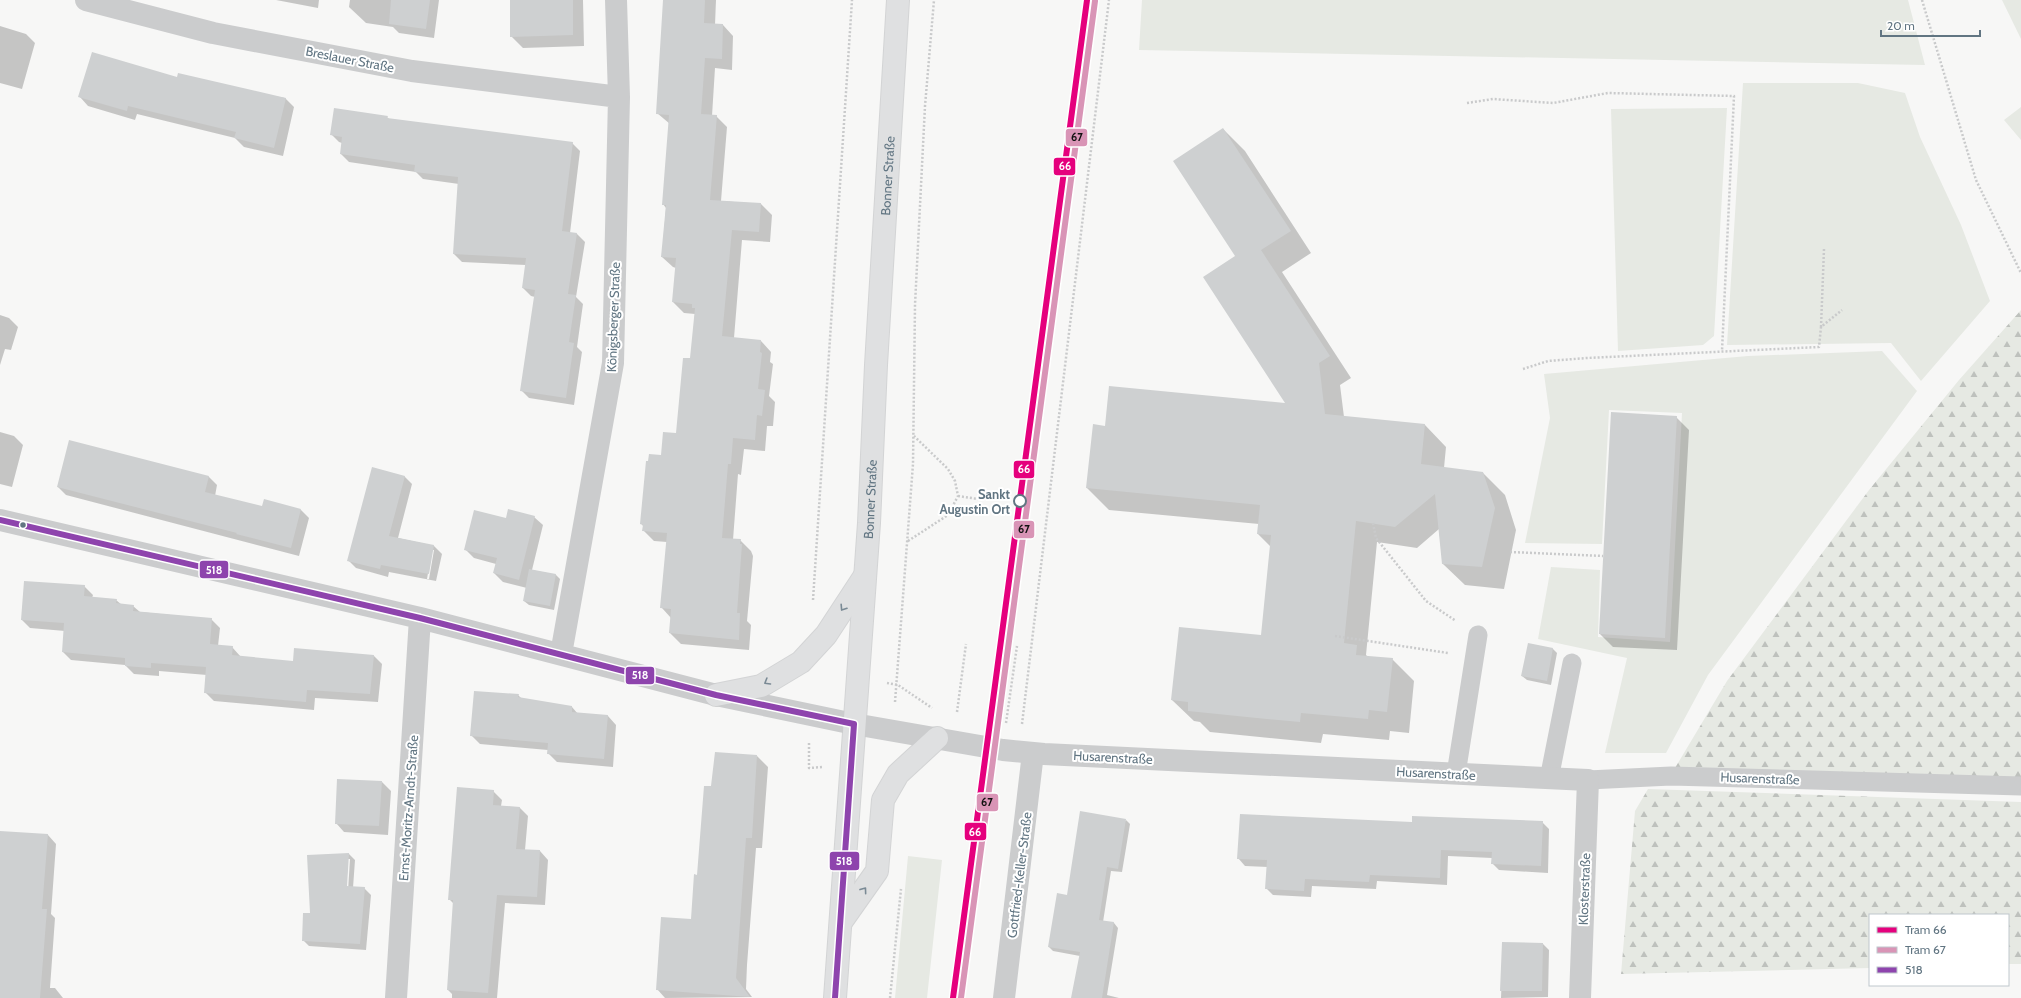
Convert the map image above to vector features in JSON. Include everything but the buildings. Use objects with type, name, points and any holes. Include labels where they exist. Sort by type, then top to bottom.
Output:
[{"type":"main road","name":"Bonner Straße","points":[[836,998],[865,575],[898,0]]},
{"type":"main road","points":[[716,695],[761,686],[801,662],[826,635],[865,575]]},
{"type":"main road","points":[[841,922],[877,871],[883,800],[898,774],[937,738]]},
{"type":"street","name":"Breslauer Straße","points":[[86,0],[213,33],[412,71],[619,97]]},
{"type":"street","name":"Königsberger Straße","points":[[561,654],[613,363],[619,97],[616,0]]},
{"type":"street","name":"Husarenstraße","points":[[0,520],[420,618],[716,695],[854,724],[1002,750],[1034,753],[1588,780]]},
{"type":"street","name":"Ernst-Moritz-Arndt-Straße","points":[[396,998],[420,618]]},
{"type":"street","name":"Gottfried-Keller-Straße","points":[[1004,998],[1034,753]]},
{"type":"street","name":"Klosterstraße","points":[[1580,998],[1588,780]]},
{"type":"lane","points":[[1456,774],[1478,635]]},
{"type":"lane","points":[[1550,779],[1572,663]]},
{"type":"lane","name":"Husarenstraße","points":[[1588,780],[1671,776],[2021,786]]},
{"type":"path","points":[[813,606],[852,0]]},
{"type":"path","points":[[934,0],[925,106],[915,305],[913,464],[898,685],[937,710]]},
{"type":"path","points":[[1022,726],[1109,0]]},
{"type":"path","points":[[1922,0],[1976,180],[2021,273]]},
{"type":"path","points":[[1467,103],[1493,99],[1553,103],[1608,93],[1734,96],[1722,351]]},
{"type":"path","points":[[1523,369],[1548,361],[1820,347],[1824,249]]},
{"type":"path","points":[[1821,327],[1842,310]]},
{"type":"path","points":[[908,541],[948,515],[958,496],[955,481],[948,469],[913,436]]},
{"type":"path","points":[[958,496],[978,499]]},
{"type":"path","points":[[1335,636],[1452,654],[1478,635],[1426,601],[1376,538],[1373,524]]},
{"type":"path","points":[[1510,552],[1604,556]]},
{"type":"path","points":[[957,712],[966,644]]},
{"type":"path","points":[[1007,718],[1017,646]]},
{"type":"path","points":[[890,998],[901,884]]},
{"type":"green space","points":[[1142,0],[1908,0],[1925,65],[1139,50]]},
{"type":"green space","points":[[2002,0],[2021,0],[2021,39]]},
{"type":"green space","points":[[1743,83],[1858,83],[1905,93],[1920,137],[1961,225],[1990,301],[1921,381],[1891,343],[1727,345]]},
{"type":"green space","points":[[2021,107],[2021,140],[2004,120]]},
{"type":"green space","points":[[1727,108],[1714,336],[1703,345],[1618,351],[1611,109]]},
{"type":"green space","points":[[2021,310],[2021,781],[1675,768],[1727,681],[1869,490],[1959,380]]},
{"type":"green space","points":[[1882,351],[1917,391],[1708,675],[1666,753],[1605,753],[1627,658],[1538,639],[1551,567],[1600,570],[1598,637],[1670,642],[1682,413],[1609,410],[1602,544],[1525,543],[1550,418],[1544,374],[1748,356]]},
{"type":"green space","points":[[1648,789],[2021,802],[2021,964],[2009,964],[2009,914],[1869,914],[1869,968],[1621,974],[1635,811]]},
{"type":"green space","points":[[908,856],[942,860],[927,998],[895,998]]},
{"type":"tram line","name":"66","points":[[953,998],[1087,0]]},
{"type":"tram line","name":"67","points":[[961,998],[1095,1]]},
{"type":"transit line","name":"518","points":[[0,520],[420,618],[716,695],[854,724]]},
{"type":"transit line","name":"518","points":[[835,998],[854,724]]},
{"type":"place","name":"Sankt Augustin Ort","points":[[1020,501]]}]
